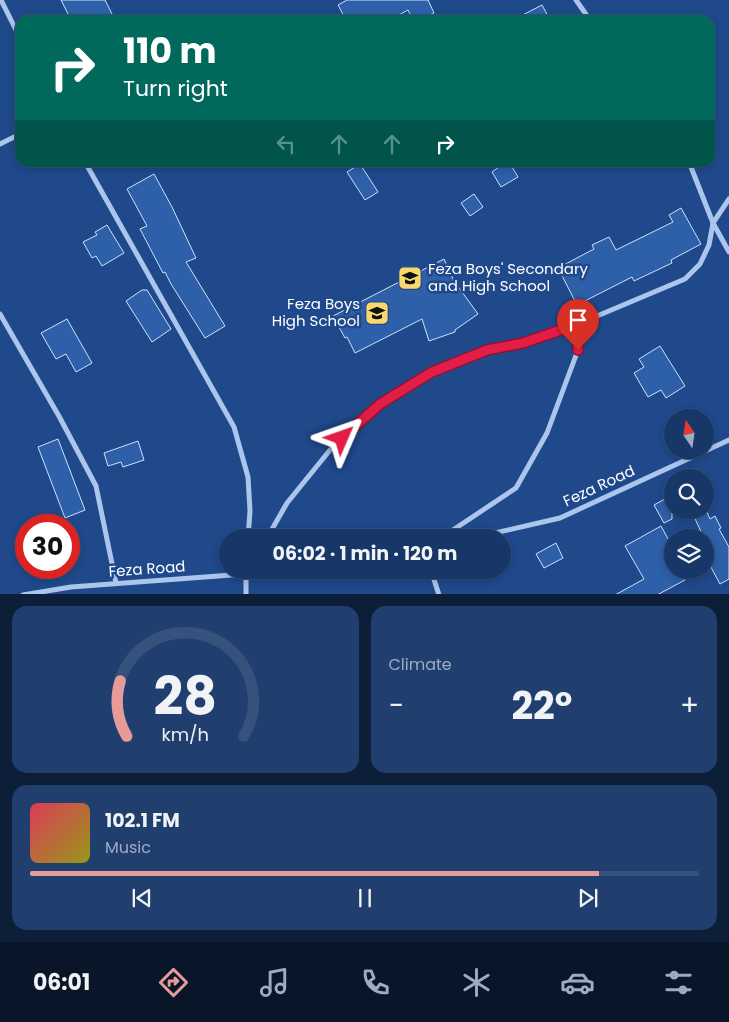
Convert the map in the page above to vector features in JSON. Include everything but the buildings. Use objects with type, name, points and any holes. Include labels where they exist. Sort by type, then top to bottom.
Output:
[{"type":"street","points":[[1,0],[15,28]]},
{"type":"street","points":[[576,0],[586,15]]},
{"type":"street","points":[[0,144],[15,136]]},
{"type":"street","points":[[88,167],[234,427],[248,477],[250,512],[249,529]]},
{"type":"street","points":[[691,167],[713,224],[729,252]]},
{"type":"street","points":[[272,529],[287,503],[330,450],[380,404],[432,372],[487,350],[523,343],[578,324],[685,280],[700,264],[709,245],[713,224],[729,199]]},
{"type":"street","points":[[0,314],[60,418],[96,486],[116,584]]},
{"type":"street","points":[[455,529],[516,488],[547,433],[578,350],[578,324]]},
{"type":"street","name":"Feza Road","points":[[511,529],[560,518],[729,440]]},
{"type":"street","name":"Feza Road","points":[[23,594],[71,587],[219,574]]},
{"type":"street","points":[[246,579],[246,594]]},
{"type":"street","points":[[434,579],[439,594]]},
{"type":"place","name":"Feza Boys' Secondary and High School","points":[[410,278]]},
{"type":"place","name":"Feza Boys High School","points":[[377,313]]},
{"type":"route","points":[[342,438],[380,404],[432,372],[487,350],[523,343],[578,324],[578,350]]}]
